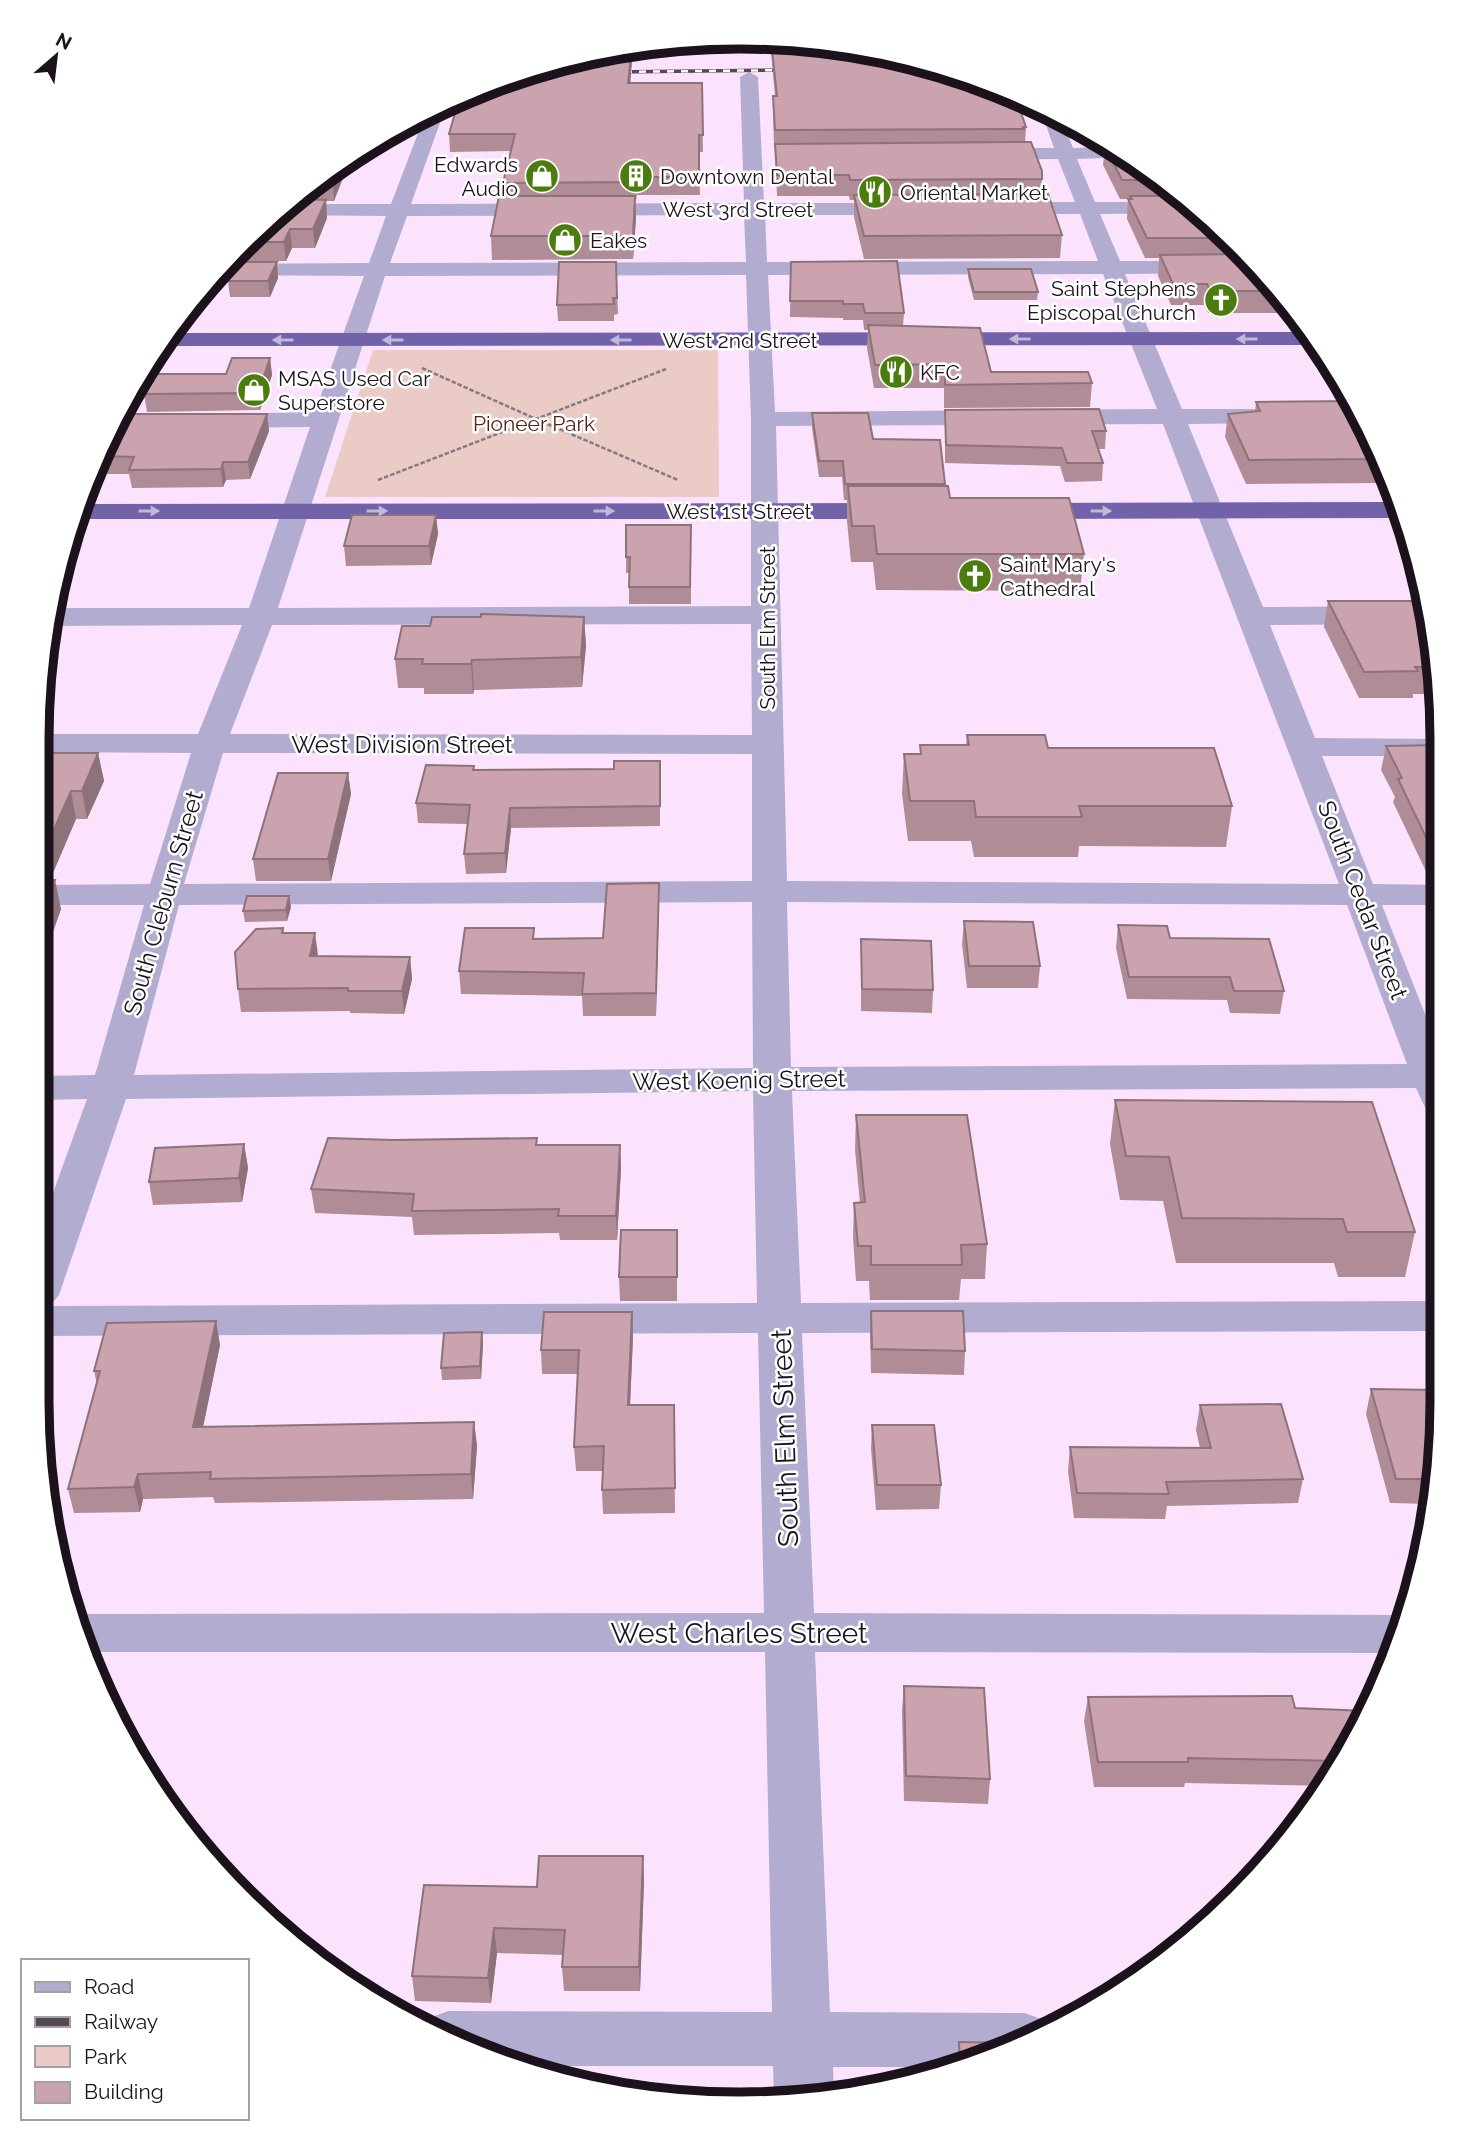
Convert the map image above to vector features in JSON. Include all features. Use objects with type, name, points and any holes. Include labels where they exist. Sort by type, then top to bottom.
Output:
[{"type":"highway","name":"West 2nd Street","points":[[177,340],[1302,339]]},
{"type":"highway","name":"West 1st Street","points":[[88,512],[919,510]]},
{"type":"highway","points":[[1002,510],[1390,510]]},
{"type":"street","name":"South Elm Street","points":[[749,78],[759,155],[755,209],[766,510],[772,1079],[804,2089]]},
{"type":"street","name":"South Cleburn Street","points":[[49,1261],[111,1087],[164,894],[210,744],[261,615],[351,340],[431,121]]},
{"type":"street","name":"South Cedar Street","points":[[1058,127],[1065,153],[1211,510],[1360,895],[1430,1066]]},
{"type":"street","points":[[957,154],[1103,153]]},
{"type":"street","name":"West 3rd Street","points":[[296,210],[921,208]]},
{"type":"street","points":[[977,208],[1180,208]]},
{"type":"street","points":[[233,270],[1230,267]]},
{"type":"street","points":[[764,419],[1308,415]]},
{"type":"street","points":[[192,421],[324,419]]},
{"type":"street","points":[[60,617],[767,615]]},
{"type":"street","points":[[1252,615],[1419,615]]},
{"type":"street","name":"West Division Street","points":[[49,743],[210,744],[767,761]]},
{"type":"street","points":[[1308,760],[1430,748]]},
{"type":"street","points":[[49,895],[770,891],[1430,895]]},
{"type":"street","name":"West Koenig Street","points":[[49,1088],[772,1079],[1430,1086]]},
{"type":"street","points":[[49,1321],[1430,1316]]},
{"type":"street","name":"West Charles Street","points":[[89,1632],[1389,1633]]},
{"type":"street","points":[[475,2039],[1001,2040]]},
{"type":"path","points":[[415,366],[688,485]]},
{"type":"path","points":[[374,481],[667,369]]},
{"type":"green space","name":"Pioneer Park","points":[[373,350],[718,350],[719,497],[325,497]]},
{"type":"building","points":[[772,50],[830,55],[874,62],[875,65],[885,65],[961,86],[1020,109],[1026,127],[775,130],[773,96],[777,96]]},
{"type":"building","points":[[631,58],[628,83],[702,83],[703,135],[699,135],[699,177],[636,177],[636,182],[503,183],[515,134],[449,134],[456,110],[518,86],[605,62]]},
{"type":"building","points":[[1031,142],[1042,171],[1042,179],[850,180],[849,175],[777,175],[775,144]]},
{"type":"building","points":[[1111,158],[1144,180],[1122,180]]},
{"type":"building","points":[[1048,194],[1062,235],[864,236],[854,195]]},
{"type":"building","points":[[499,196],[635,196],[633,236],[491,236]]},
{"type":"building","points":[[1130,196],[1165,196],[1214,238],[1147,238],[1128,199],[1132,199]]},
{"type":"building","points":[[310,199],[326,200],[313,229],[290,229],[284,242],[261,242]]},
{"type":"building","points":[[1231,254],[1265,291],[1210,291],[1207,284],[1173,284],[1160,255]]},
{"type":"building","points":[[897,261],[904,313],[865,313],[863,304],[843,304],[843,301],[790,301],[791,262]]},
{"type":"building","points":[[241,262],[277,262],[268,281],[228,281]]},
{"type":"building","points":[[559,262],[616,262],[617,298],[613,298],[614,304],[557,305]]},
{"type":"building","points":[[968,269],[1031,269],[1038,292],[974,292]]},
{"type":"building","points":[[868,325],[980,328],[991,372],[1088,372],[1092,383],[945,385],[945,364],[875,365]]},
{"type":"building","points":[[232,358],[270,358],[258,393],[144,394],[154,374],[226,374]]},
{"type":"building","points":[[1341,401],[1370,459],[1249,460],[1228,414],[1260,411],[1256,402]]},
{"type":"building","points":[[1099,409],[1106,431],[1092,431],[1103,463],[1067,463],[1062,448],[946,445],[945,410]]},
{"type":"building","points":[[812,413],[868,413],[873,439],[940,440],[945,484],[845,484],[843,461],[819,461]]},
{"type":"building","points":[[131,414],[267,414],[248,462],[223,462],[221,469],[129,470],[134,457],[110,456]]},
{"type":"building","points":[[848,486],[948,486],[950,498],[1069,498],[1084,554],[877,554],[874,526],[852,526]]},
{"type":"building","points":[[352,515],[436,515],[429,546],[344,546]]},
{"type":"building","points":[[626,525],[691,525],[690,587],[629,587],[630,557],[626,557]]},
{"type":"building","points":[[1328,601],[1416,601],[1426,667],[1415,667],[1418,671],[1364,672]]},
{"type":"building","points":[[481,614],[584,617],[581,657],[472,660],[471,664],[422,664],[423,659],[395,659],[402,626],[430,626],[432,617],[481,617]]},
{"type":"building","points":[[967,735],[1045,735],[1048,748],[1214,748],[1232,806],[1079,806],[1082,817],[976,817],[974,801],[910,801],[904,754],[921,754],[920,745],[969,745]]},
{"type":"building","points":[[1430,745],[1430,846],[1398,779],[1402,778],[1386,746]]},
{"type":"building","points":[[49,753],[98,753],[82,791],[71,791],[49,840]]},
{"type":"building","points":[[614,761],[660,761],[660,806],[510,808],[505,853],[464,854],[470,805],[416,803],[426,765],[474,766],[473,770],[614,769]]},
{"type":"building","points":[[278,773],[348,773],[328,859],[253,859]]},
{"type":"building","points":[[49,880],[55,880],[49,897]]},
{"type":"building","points":[[659,883],[656,993],[582,994],[584,973],[459,971],[465,928],[534,928],[533,939],[603,938],[607,884]]},
{"type":"building","points":[[247,896],[289,896],[286,910],[243,911]]},
{"type":"building","points":[[964,921],[1033,922],[1040,966],[969,966]]},
{"type":"building","points":[[1118,925],[1167,926],[1170,938],[1269,939],[1284,991],[1234,991],[1230,977],[1129,977]]},
{"type":"building","points":[[283,928],[282,933],[315,933],[310,956],[410,957],[402,991],[348,991],[348,988],[238,989],[235,952],[256,929]]},
{"type":"building","points":[[861,939],[931,941],[933,990],[862,989]]},
{"type":"building","points":[[1115,1100],[1372,1102],[1415,1232],[1347,1232],[1343,1219],[1182,1218],[1169,1157],[1126,1156]]},
{"type":"building","points":[[856,1115],[967,1115],[987,1244],[961,1245],[962,1265],[871,1265],[871,1246],[858,1246],[854,1203],[865,1202]]},
{"type":"building","points":[[328,1138],[537,1138],[536,1145],[620,1145],[616,1216],[558,1216],[559,1209],[412,1211],[414,1194],[311,1189]]},
{"type":"building","points":[[244,1144],[239,1178],[149,1182],[155,1148]]},
{"type":"building","points":[[621,1230],[677,1230],[677,1277],[619,1277]]},
{"type":"building","points":[[871,1311],[963,1311],[965,1351],[872,1349]]},
{"type":"building","points":[[544,1312],[632,1312],[628,1405],[674,1405],[675,1488],[602,1490],[604,1446],[574,1447],[579,1350],[541,1350]]},
{"type":"building","points":[[216,1321],[193,1427],[474,1422],[471,1474],[210,1479],[211,1472],[138,1474],[134,1487],[68,1489],[100,1371],[94,1371],[107,1323]]},
{"type":"building","points":[[482,1332],[480,1366],[441,1368],[444,1333]]},
{"type":"building","points":[[1371,1389],[1430,1390],[1425,1479],[1396,1479]]},
{"type":"building","points":[[1281,1404],[1303,1479],[1166,1482],[1169,1494],[1077,1493],[1070,1447],[1211,1448],[1200,1405]]},
{"type":"building","points":[[872,1425],[934,1425],[941,1485],[877,1485]]},
{"type":"building","points":[[904,1686],[984,1688],[990,1779],[906,1776]]},
{"type":"building","points":[[1292,1696],[1295,1708],[1357,1711],[1329,1761],[1188,1758],[1188,1762],[1098,1762],[1088,1697]]},
{"type":"building","points":[[539,1856],[643,1856],[639,1967],[562,1967],[565,1930],[494,1928],[488,1978],[412,1976],[424,1885],[537,1887]]},
{"type":"building","points":[[959,2042],[994,2043],[961,2055]]},
{"type":"railway","points":[[863,65],[885,65]]},
{"type":"railway","points":[[611,72],[793,70]]},
{"type":"place","name":"Edwards Audio","points":[[542,176]]},
{"type":"place","name":"Downtown Dental","points":[[636,176]]},
{"type":"place","name":"Oriental Market","points":[[875,192]]},
{"type":"place","name":"Eakes","points":[[565,240]]},
{"type":"place","name":"Saint Stephens Episcopal Church","points":[[1221,300]]},
{"type":"place","name":"KFC","points":[[896,372]]},
{"type":"place","name":"MSAS Used Car Superstore","points":[[254,390]]},
{"type":"place","name":"Saint Mary's Cathedral","points":[[975,576]]}]
